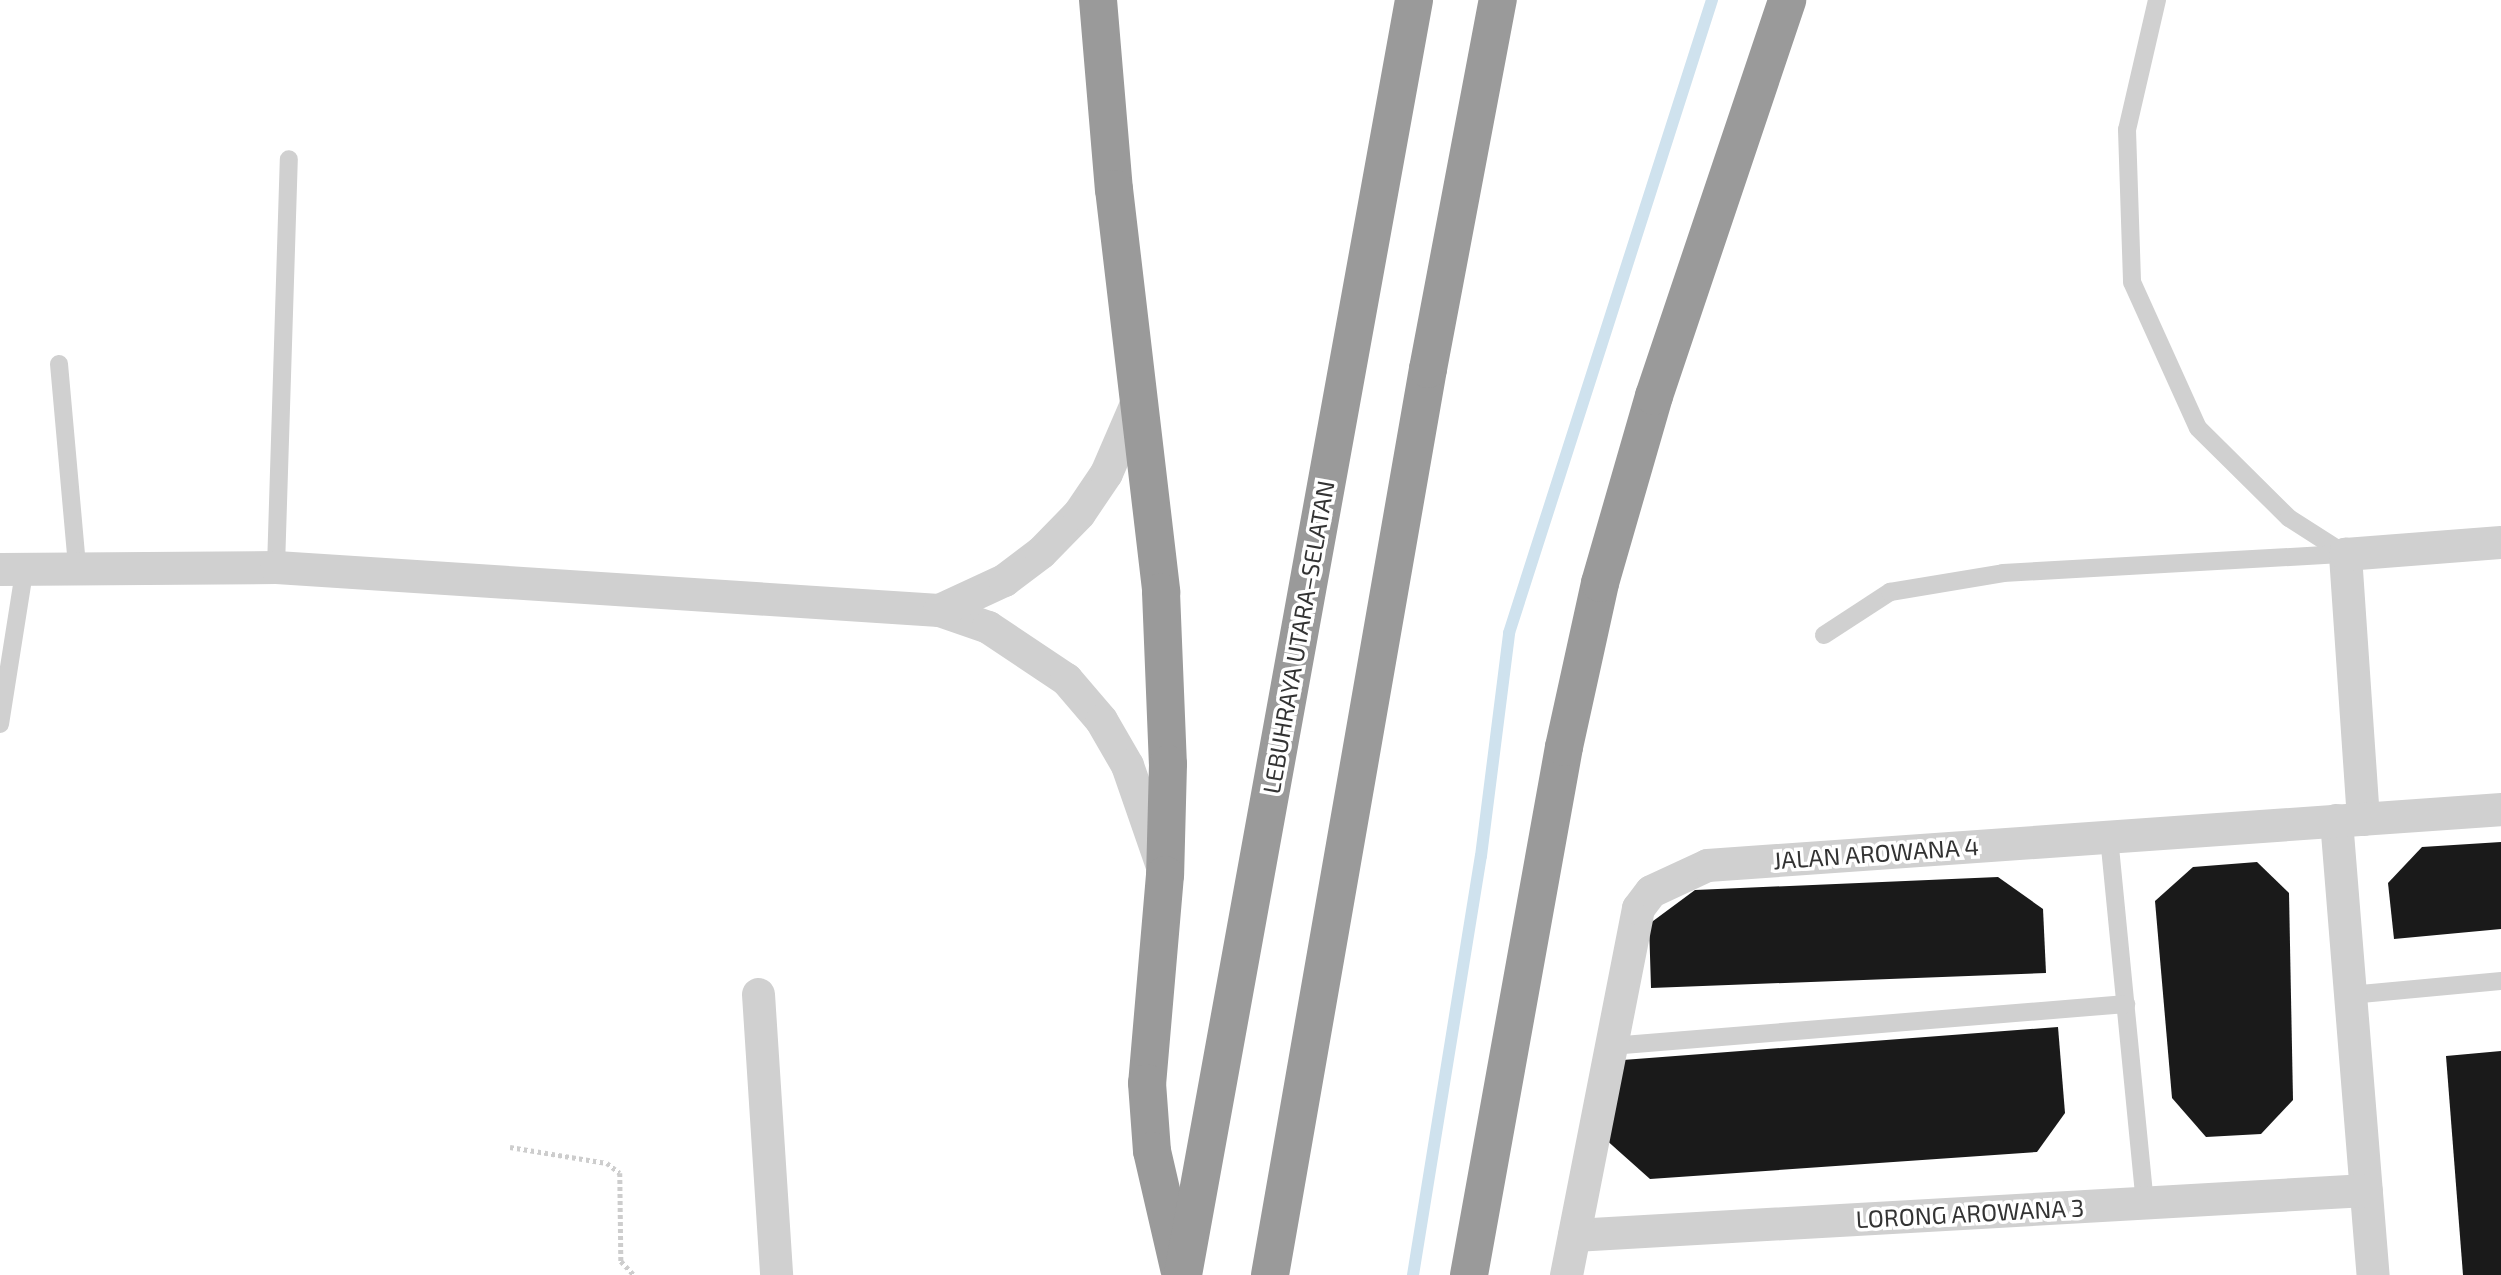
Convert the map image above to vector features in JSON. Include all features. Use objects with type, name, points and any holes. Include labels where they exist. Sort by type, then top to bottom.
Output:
[{"type":"highway","points":[[1098,0],[1138,399],[1155,532],[1167,687],[1165,875],[1147,1083],[1152,1151],[1182,1275]]},
{"type":"highway","name":"LEBUHRAYA UTARA–SELATAN","points":[[1182,1275],[1414,0]]},
{"type":"highway","points":[[1270,1275],[1426,382],[1498,0]]},
{"type":"highway","points":[[1469,1275],[1590,623],[1654,396],[1787,0]]},
{"type":"street","points":[[939,610],[1004,580],[1041,552],[1079,513],[1107,473],[1138,399]]},
{"type":"street","points":[[2373,1275],[2350,995],[2345,554],[2501,542]]},
{"type":"street","points":[[13,568],[77,565],[276,567],[939,610],[988,627],[1027,649],[1066,679],[1092,710],[1127,765],[1165,875]]},
{"type":"street","name":"JALAN AROWANA 4","points":[[1566,1275],[1638,908],[1651,891],[1707,865],[2501,809]]},
{"type":"street","points":[[758,994],[776,1275]]},
{"type":"street","name":"LORONG AROWANA 3","points":[[1574,1235],[2366,1190]]},
{"type":"lane","points":[[2157,0],[2127,130],[2132,282],[2198,428],[2289,518],[2345,554]]},
{"type":"lane","points":[[276,567],[289,159]]},
{"type":"lane","points":[[59,364],[77,565]]},
{"type":"lane","points":[[1824,635],[1890,592],[2003,573],[2345,554]]},
{"type":"lane","points":[[0,724],[13,568]]},
{"type":"lane","points":[[2109,837],[2145,1203]]},
{"type":"lane","points":[[2350,995],[2501,981]]},
{"type":"lane","points":[[1611,1046],[2126,1004]]},
{"type":"path","points":[[510,1147],[607,1163],[620,1173],[621,1261],[634,1275]]},
{"type":"building","points":[[2501,842],[2501,929],[2394,939],[2388,883],[2422,847]]},
{"type":"building","points":[[2257,862],[2289,893],[2293,1100],[2261,1134],[2206,1137],[2172,1098],[2155,901],[2193,867]]},
{"type":"building","points":[[1998,877],[2043,909],[2046,973],[1651,988],[1649,924],[1695,890]]},
{"type":"building","points":[[2058,1027],[2065,1113],[2037,1152],[1650,1179],[1604,1138],[1623,1060]]},
{"type":"building","points":[[2501,1051],[2501,1275],[2463,1275],[2446,1056]]},
{"type":"waterway","points":[[1413,1275],[1481,856],[1509,633],[1712,0]]}]
